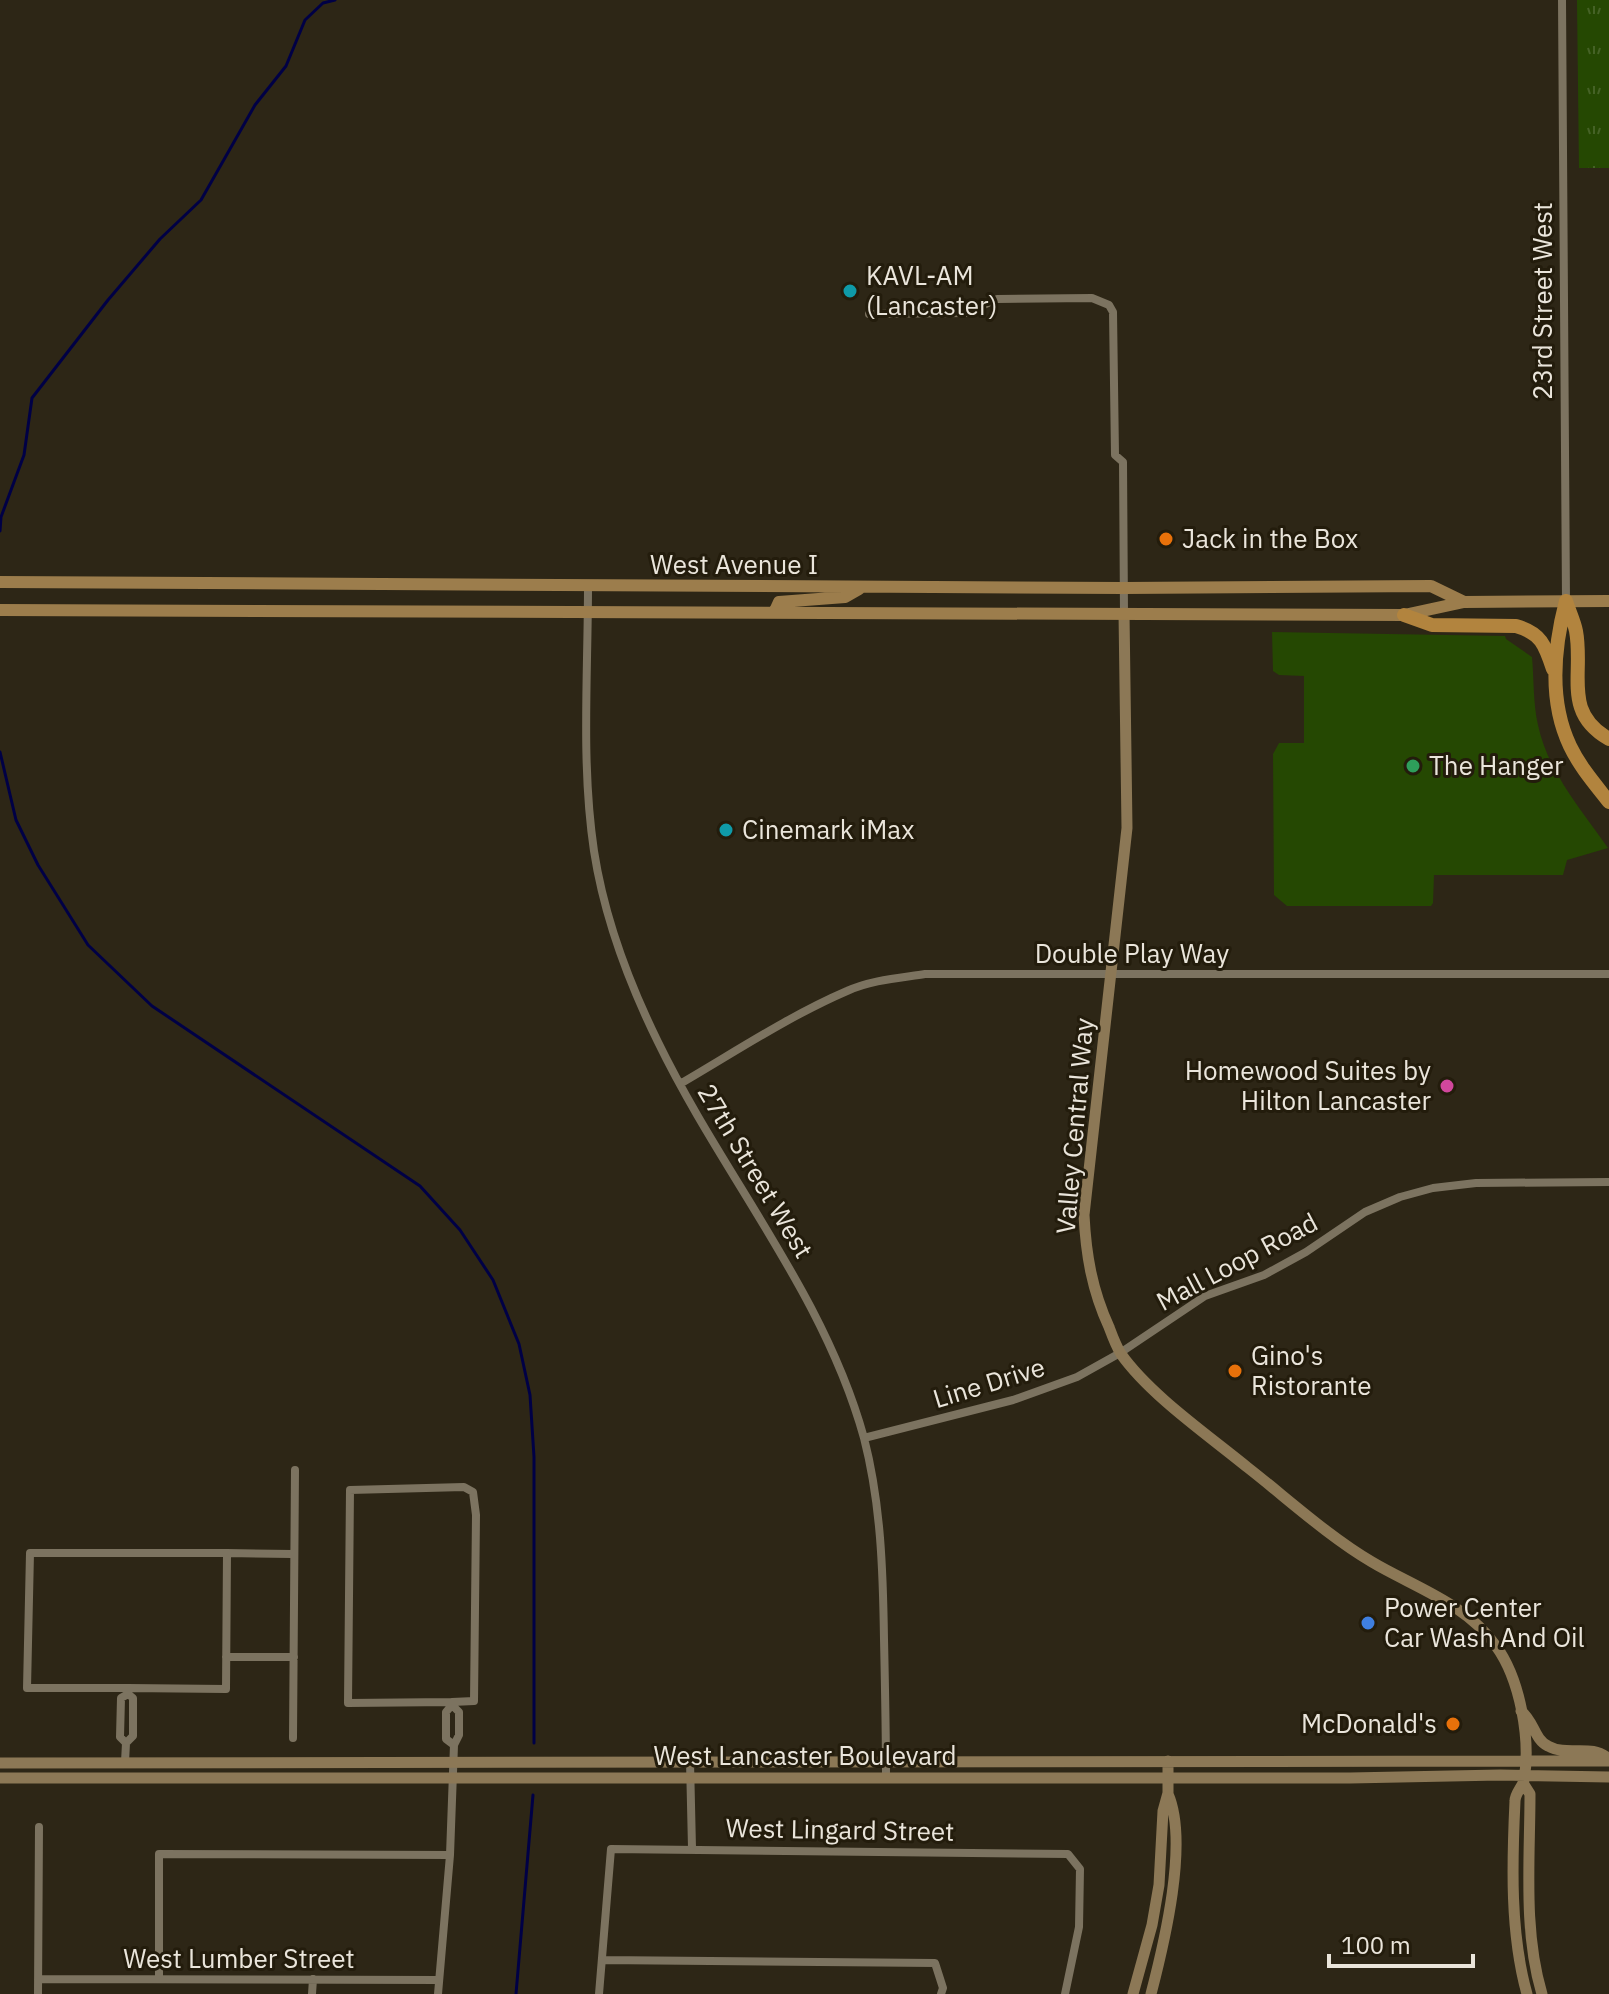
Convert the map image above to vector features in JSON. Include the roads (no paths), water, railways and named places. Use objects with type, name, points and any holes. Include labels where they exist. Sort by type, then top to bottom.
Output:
[{"type":"highway","points":[[1566,601],[1558,632],[1557,707],[1571,749],[1609,802]]},
{"type":"highway","points":[[1566,601],[1576,633],[1578,700],[1595,731],[1609,739]]},
{"type":"highway","points":[[1404,615],[1432,625],[1516,626],[1527,629],[1537,634],[1547,646],[1557,680]]},
{"type":"main road","name":"West Avenue I","points":[[0,582],[1124,588],[1431,586],[1464,602]]},
{"type":"main road","points":[[774,613],[779,602],[845,597],[862,587]]},
{"type":"main road","name":"West Avenue I","points":[[0,610],[1404,615],[1464,602],[1609,601]]},
{"type":"street","name":"23rd Street West","points":[[1562,0],[1566,601]]},
{"type":"street","points":[[869,314],[967,313],[997,299],[1092,298],[1109,305],[1113,312],[1115,455],[1123,462],[1124,613]]},
{"type":"street","name":"27th Street West","points":[[588,586],[587,782],[594,852],[610,921],[657,1041],[812,1306],[841,1370],[864,1438],[876,1499],[882,1557],[886,1778]]},
{"type":"street","name":"Valley Central Way","points":[[1124,613],[1127,828],[1084,1215],[1089,1272],[1120,1353],[1145,1380],[1300,1509],[1370,1561],[1457,1609],[1477,1624],[1496,1646],[1512,1675],[1521,1711],[1524,1779],[1530,1794],[1532,1936],[1542,1994]]},
{"type":"street","name":"Double Play Way","points":[[680,1084],[849,990],[888,979],[925,974],[1609,974]]},
{"type":"street","name":"Mall Loop Road","points":[[1120,1353],[1205,1296],[1264,1275],[1306,1252],[1365,1212],[1400,1197],[1433,1188],[1476,1183],[1609,1182]]},
{"type":"street","name":"Line Drive","points":[[864,1438],[1013,1400],[1077,1377],[1120,1353]]},
{"type":"street","points":[[293,1738],[295,1470]]},
{"type":"street","points":[[438,1994],[450,1855],[454,1745],[459,1735],[459,1712],[452,1704],[348,1703],[350,1490],[464,1487],[473,1492],[476,1515],[474,1701],[452,1704]]},
{"type":"street","points":[[227,1553],[226,1689],[128,1691],[27,1688],[30,1553],[227,1553],[292,1554]]},
{"type":"street","points":[[226,1657],[294,1657]]},
{"type":"street","points":[[125,1762],[126,1743],[133,1736],[133,1698],[128,1691]]},
{"type":"street","points":[[1521,1711],[1531,1721],[1539,1739],[1548,1746],[1601,1752],[1609,1760]]},
{"type":"street","name":"West Lancaster Boulevard","points":[[0,1763],[1609,1760]]},
{"type":"street","points":[[690,1761],[692,1848]]},
{"type":"street","points":[[1133,1994],[1152,1925],[1159,1885],[1168,1761]]},
{"type":"street","name":"West Lancaster Boulevard","points":[[0,1778],[1609,1777]]},
{"type":"street","name":"Valley Central Way","points":[[1524,1779],[1515,1796],[1514,1886],[1520,1957],[1527,1994]]},
{"type":"street","points":[[1151,1994],[1166,1936],[1174,1859],[1175,1810],[1168,1793]]},
{"type":"street","points":[[38,1994],[39,1827]]},
{"type":"street","name":"West Lingard Street","points":[[602,1960],[611,1849],[1068,1854],[1080,1869],[1079,1927],[1065,1994]]},
{"type":"street","points":[[159,1978],[159,1854],[450,1855]]},
{"type":"street","points":[[599,1994],[602,1960],[935,1963],[943,1988],[941,1994]]},
{"type":"street","name":"West Lumber Street","points":[[38,1979],[439,1980]]},
{"type":"street","points":[[312,1994],[313,1979]]},
{"type":"waterway","points":[[0,531],[1,517],[24,455],[32,398],[160,239],[201,200],[255,105],[286,66],[305,20],[323,3],[335,0]]},
{"type":"waterway","points":[[0,752],[16,820],[38,865],[88,945],[152,1006],[420,1186],[460,1230],[493,1280],[519,1344],[530,1395],[534,1457],[534,1743]]},
{"type":"waterway","points":[[516,1994],[533,1795]]},
{"type":"place","name":"KAVL-AM (Lancaster)","points":[[850,291]]},
{"type":"place","name":"Jack in the Box","points":[[1166,539]]},
{"type":"place","name":"The Hanger","points":[[1413,766]]},
{"type":"place","name":"Cinemark iMax","points":[[726,830]]},
{"type":"place","name":"Homewood Suites by Hilton Lancaster","points":[[1447,1086]]},
{"type":"place","name":"Gino's Ristorante","points":[[1235,1371]]},
{"type":"place","name":"Power Center Car Wash And Oil","points":[[1368,1623]]},
{"type":"place","name":"McDonald's","points":[[1453,1724]]}]
